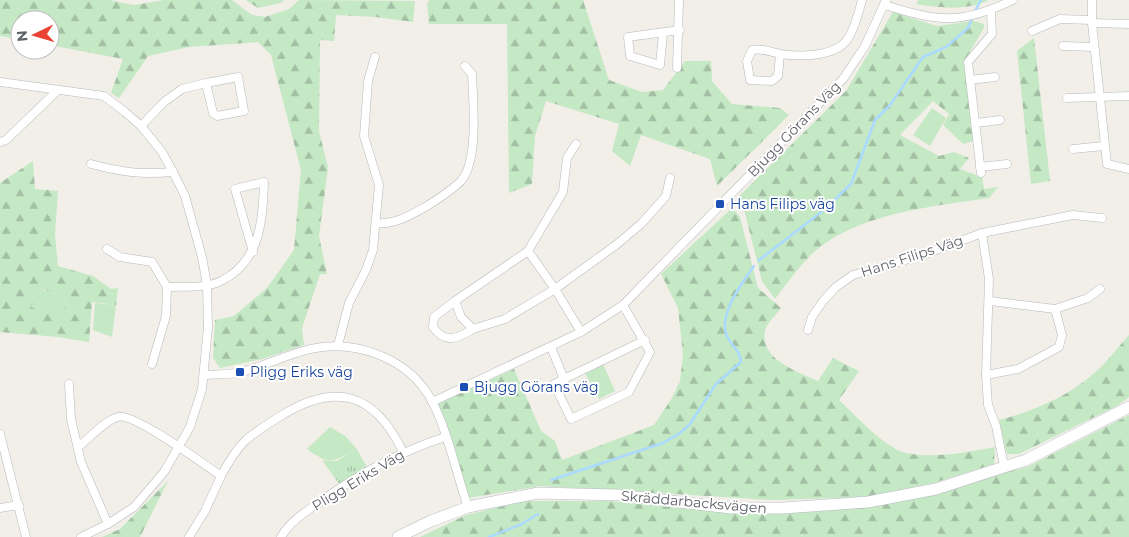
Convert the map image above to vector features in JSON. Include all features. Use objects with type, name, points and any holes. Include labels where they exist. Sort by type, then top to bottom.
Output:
[{"type":"street","points":[[677,68],[680,0]]},
{"type":"street","points":[[780,54],[778,76],[772,81],[750,80],[747,61],[752,50],[764,48],[780,54],[802,56],[834,50],[846,40],[862,0]]},
{"type":"street","points":[[885,2],[924,17],[950,20],[991,11],[1013,0]]},
{"type":"street","points":[[1092,0],[1098,96],[1107,164],[1129,169]]},
{"type":"street","name":"Bjugg Görans Väg","points":[[432,402],[551,347],[580,332],[623,305],[843,79],[865,46],[885,2]]},
{"type":"street","points":[[991,11],[992,34],[968,62],[981,170],[1006,164]]},
{"type":"street","points":[[1032,31],[1060,19],[1129,24]]},
{"type":"street","points":[[663,34],[660,65],[630,56],[628,37],[663,34],[680,30]]},
{"type":"street","points":[[1063,46],[1094,47]]},
{"type":"street","points":[[338,345],[350,303],[374,250],[379,185],[364,136],[368,81],[375,57]]},
{"type":"street","points":[[376,223],[385,224],[410,216],[439,198],[462,179],[473,152],[472,74],[465,66]]},
{"type":"street","points":[[141,126],[164,102],[182,89],[206,83],[238,76],[244,110],[217,116],[213,113],[206,83]]},
{"type":"street","points":[[970,80],[995,77]]},
{"type":"street","points":[[0,82],[104,96],[141,126],[162,152],[185,196],[196,232],[207,285],[208,327],[204,375],[190,427],[177,446],[164,472],[134,507],[108,524],[81,537]]},
{"type":"street","points":[[0,142],[6,140],[58,90]]},
{"type":"street","points":[[1067,98],[1129,96]]},
{"type":"street","points":[[976,123],[1000,120]]},
{"type":"street","points":[[576,144],[567,158],[563,192],[528,251],[434,317],[433,327],[440,337],[447,339],[505,319],[555,289],[642,224],[666,196],[670,178]]},
{"type":"street","points":[[1073,149],[1104,146]]},
{"type":"street","points":[[91,164],[124,173],[173,172]]},
{"type":"street","points":[[168,287],[207,285],[220,281],[231,274],[253,252],[262,230],[264,182],[235,189],[253,252]]},
{"type":"street","name":"Hans Filips Väg","points":[[808,330],[812,317],[823,300],[852,275],[922,255],[982,233],[1073,215],[1102,218]]},
{"type":"street","name":"Hans Filips Väg","points":[[982,233],[990,279],[986,375],[988,405],[996,426],[1004,466]]},
{"type":"street","points":[[107,250],[120,257],[152,262],[168,287],[166,316],[152,364]]},
{"type":"street","points":[[528,251],[555,289],[580,332]]},
{"type":"street","points":[[990,301],[1055,309],[1088,298],[1100,289]]},
{"type":"street","points":[[455,301],[462,317],[473,329]]},
{"type":"street","points":[[623,305],[645,340],[650,352],[629,392],[571,419],[554,384],[645,340]]},
{"type":"street","points":[[986,375],[1018,369],[1059,347],[1062,335],[1055,309]]},
{"type":"street","points":[[204,375],[240,372],[303,351],[338,345],[368,351],[388,359],[405,370],[420,385],[432,402],[468,507]]},
{"type":"street","points":[[551,347],[564,379]]},
{"type":"street","points":[[69,384],[71,419],[81,462],[108,524]]},
{"type":"street","points":[[189,537],[205,511],[235,449],[254,432],[300,404],[317,398],[336,396],[364,404],[377,413],[393,433],[403,452]]},
{"type":"street","name":"Skräddarbacksvägen","points":[[398,537],[431,521],[468,507],[538,493],[619,495],[731,508],[782,508],[859,503],[936,489],[1026,460],[1129,407]]},
{"type":"street","points":[[78,447],[110,420],[121,416],[130,418],[177,446],[221,476]]},
{"type":"street","points":[[0,434],[26,537]]},
{"type":"street","name":"Pligg Eriks Väg","points":[[281,537],[299,517],[345,484],[403,452],[445,437]]},
{"type":"street","points":[[0,508],[19,505]]},
{"type":"green space","points":[[0,0],[109,0],[134,5],[165,0],[232,0],[252,15],[265,17],[289,9],[299,0],[415,1],[413,22],[376,17],[336,15],[334,41],[320,40],[319,131],[328,168],[319,236],[327,274],[320,274],[302,328],[304,345],[262,359],[220,368],[213,358],[215,320],[234,316],[267,288],[294,250],[301,170],[271,55],[258,42],[189,47],[148,56],[119,98],[111,93],[123,59],[60,47],[60,10],[10,10],[10,38],[0,36]]},
{"type":"green space","points":[[246,0],[284,0],[280,3],[258,8]]},
{"type":"green space","points":[[430,0],[583,0],[609,80],[642,92],[663,90],[685,61],[711,61],[712,81],[732,104],[780,108],[789,115],[717,186],[710,159],[641,135],[630,166],[612,151],[619,124],[546,101],[535,136],[532,184],[509,193],[507,24],[429,24],[427,3]]},
{"type":"green space","points":[[919,0],[989,0],[971,6],[953,8],[916,4]]},
{"type":"green space","points":[[893,12],[937,26],[974,21],[984,24],[984,28],[965,60],[974,141],[963,144],[943,125],[949,114],[933,101],[900,135],[939,156],[954,152],[969,158],[960,169],[982,177],[984,189],[998,187],[989,198],[882,217],[842,233],[824,244],[810,256],[775,299],[762,281],[745,213],[738,197],[846,91]]},
{"type":"green space","points":[[1034,38],[1050,181],[1031,184],[1017,51]]},
{"type":"green space","points":[[932,108],[946,118],[930,146],[913,135]]},
{"type":"green space","points":[[33,161],[35,189],[58,191],[55,234],[58,266],[93,276],[111,289],[118,288],[116,305],[92,302],[89,342],[58,337],[0,332],[0,183]],"holes":[[[40,288],[67,298],[61,319]]]},
{"type":"green space","points":[[732,208],[740,217],[758,288],[781,308],[769,322],[765,331],[765,341],[774,357],[791,369],[818,381],[833,358],[859,371],[839,400],[880,438],[898,450],[917,455],[939,455],[995,447],[994,464],[933,483],[867,497],[773,500],[541,486],[468,498],[438,404],[514,369],[541,431],[555,441],[562,460],[654,425],[672,398],[680,381],[683,355],[678,308],[661,274]]},
{"type":"green space","points":[[39,288],[67,298],[62,319],[31,307]]},
{"type":"green space","points":[[95,303],[116,305],[112,337],[93,330]]},
{"type":"green space","points":[[1129,335],[1129,397],[1117,406],[1019,454],[1007,454],[999,420],[1036,408],[1060,397],[1082,383],[1107,361]]},
{"type":"green space","points":[[602,362],[615,391],[599,399],[585,373]]},
{"type":"green space","points":[[1129,415],[1129,537],[420,537],[466,515],[525,501],[610,501],[740,513],[886,504],[1027,467]]},
{"type":"green space","points":[[330,427],[345,436],[356,448],[342,457],[332,460],[321,458],[307,449]]},
{"type":"green space","points":[[356,448],[367,467],[339,484],[322,460],[337,461]]},
{"type":"green space","points":[[168,481],[140,537],[102,537],[120,529]]},
{"type":"waterway","points":[[975,11],[981,0]]},
{"type":"waterway","points":[[759,260],[824,210],[851,184],[875,120],[890,105],[923,57],[946,47],[968,28],[973,16]]},
{"type":"waterway","points":[[551,480],[663,443],[680,433],[690,424],[716,384],[741,362],[738,352],[728,338],[725,330],[725,320],[732,300],[754,266]]},
{"type":"waterway","points":[[489,537],[522,524],[538,514]]},
{"type":"place","name":"Hans Filips väg","points":[[720,204]]},
{"type":"place","name":"Pligg Eriks väg","points":[[240,372]]},
{"type":"place","name":"Bjugg Görans väg","points":[[464,387]]}]
